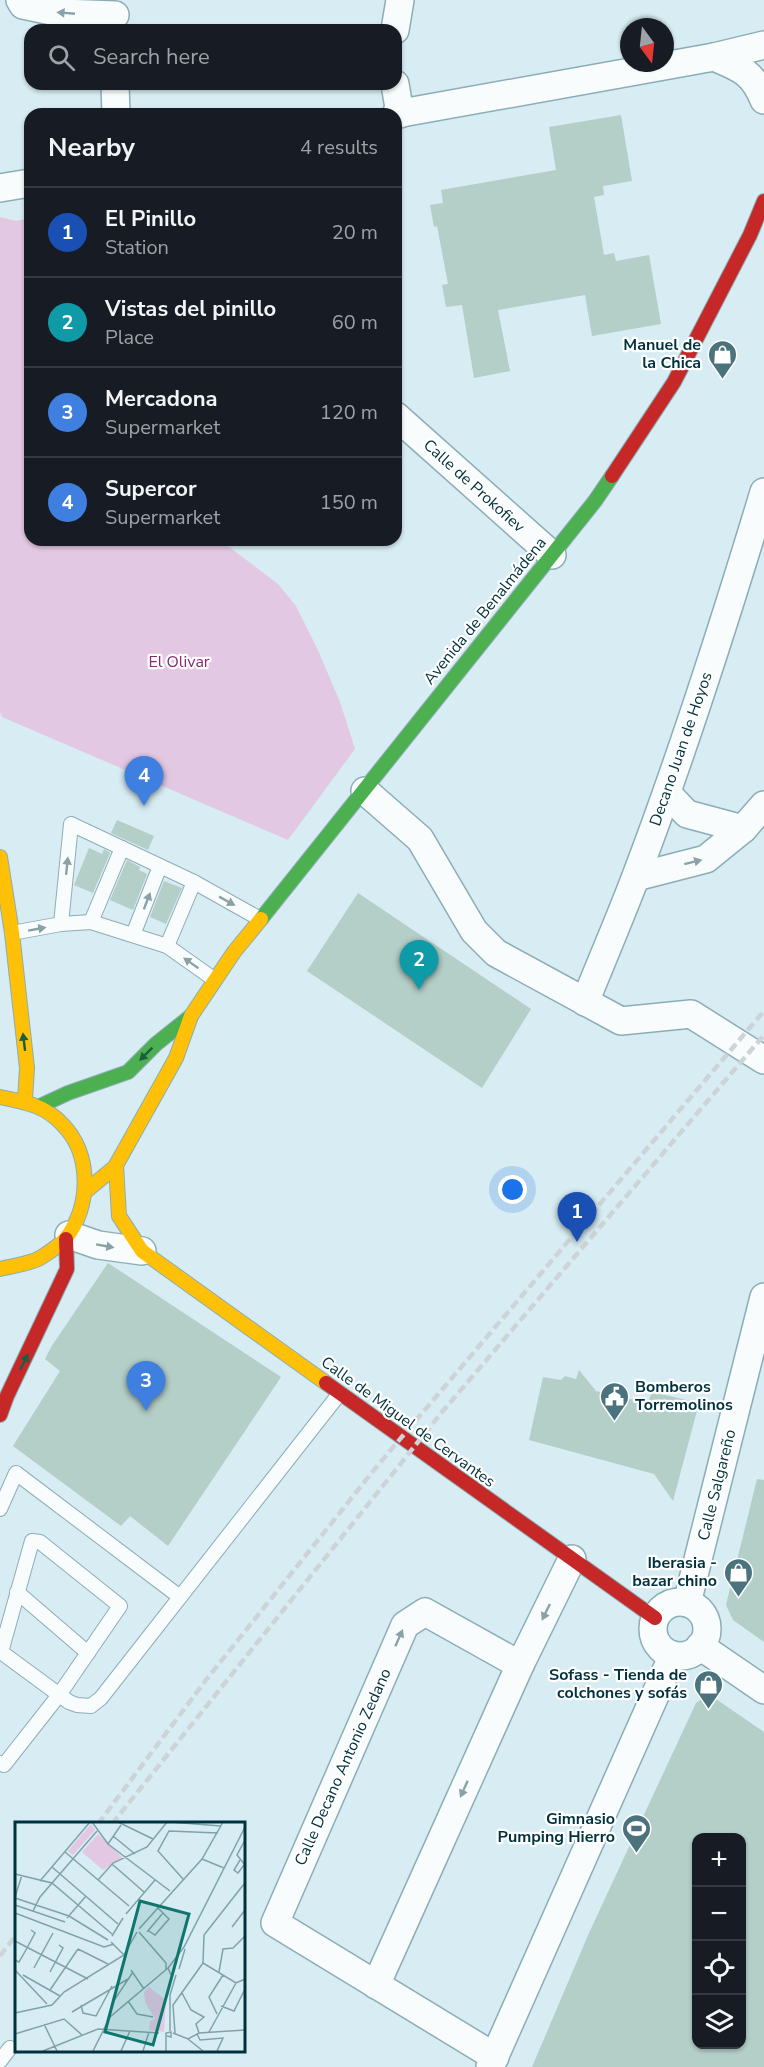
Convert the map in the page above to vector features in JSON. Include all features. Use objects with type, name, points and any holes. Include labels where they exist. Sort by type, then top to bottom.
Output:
[{"type":"main road","name":"Avenida de Benalmádena","points":[[85,1195],[116,1165],[176,1058],[191,1016],[215,980],[260,919],[365,791],[434,700],[595,501],[674,382],[750,235],[764,201]]},
{"type":"main road","points":[[0,857],[12,933],[27,1068],[25,1100]]},
{"type":"main road","name":"Avenida de Benalmádena","points":[[40,1106],[68,1093],[128,1072],[156,1044],[191,1016]]},
{"type":"main road","points":[[0,1096],[25,1100],[40,1106],[60,1121],[76,1141],[85,1166],[85,1195],[80,1216],[68,1237],[45,1257],[20,1267],[0,1269]]},
{"type":"main road","points":[[116,1165],[119,1216],[142,1251]]},
{"type":"main road","points":[[0,1415],[67,1269],[68,1237]]},
{"type":"main road","name":"Calle de Miguel de Cervantes","points":[[142,1251],[655,1618]]},
{"type":"street","points":[[20,0],[22,5],[61,13],[116,15]]},
{"type":"street","points":[[396,24],[400,0]]},
{"type":"street","points":[[402,113],[714,57],[764,45]]},
{"type":"street","points":[[714,57],[740,68],[757,83],[764,100]]},
{"type":"street","points":[[115,90],[116,108]]},
{"type":"street","points":[[396,90],[398,108]]},
{"type":"street","points":[[0,188],[24,184]]},
{"type":"street","name":"Calle de Prokofiev","points":[[402,422],[552,555]]},
{"type":"street","name":"Decano Juan de Hoyos","points":[[585,1002],[636,877],[667,793],[726,620],[764,492]]},
{"type":"street","points":[[365,791],[420,840],[474,931],[496,953],[621,1021],[691,1014],[764,1060]]},
{"type":"street","points":[[667,793],[687,814],[743,829]]},
{"type":"street","points":[[636,877],[706,859],[743,829],[764,805]]},
{"type":"street","points":[[85,1195],[119,1216]]},
{"type":"street","points":[[68,1237],[98,1245],[142,1251]]},
{"type":"street","name":"Calle Salgareño","points":[[687,1603],[764,1297]]},
{"type":"street","points":[[376,1985],[520,1665],[572,1559]]},
{"type":"street","points":[[672,1603],[687,1603],[695,1607],[706,1621],[705,1639],[700,1646],[688,1654],[673,1655],[658,1644],[654,1636],[655,1618],[665,1606],[672,1603]]},
{"type":"street","name":"Calle Decano Antonio Zedano","points":[[492,2062],[376,1985],[275,1923],[405,1625],[425,1612],[520,1665]]},
{"type":"street","points":[[700,1646],[764,1690]]},
{"type":"street","points":[[492,2062],[673,1655]]},
{"type":"lane","points":[[61,924],[71,824],[194,882],[260,919]]},
{"type":"lane","points":[[91,922],[122,848]]},
{"type":"lane","points":[[133,935],[160,866]]},
{"type":"lane","points":[[167,946],[194,882]]},
{"type":"lane","points":[[12,933],[61,924],[91,922],[167,946],[215,980]]},
{"type":"lane","points":[[0,1763],[4,1765],[59,1695],[120,1606],[40,1542],[32,1541],[0,1653],[59,1695],[77,1705],[91,1706],[101,1698],[340,1393]]},
{"type":"lane","points":[[0,1509],[16,1473],[180,1597]]},
{"type":"lane","points":[[17,1592],[88,1653]]},
{"type":"lane","points":[[0,2061],[10,2048]]},
{"type":"green space","name":"El Olivar","points":[[0,217],[16,221],[24,219],[24,546],[228,546],[278,584],[296,606],[340,702],[355,749],[288,840],[2,717],[0,712]]},
{"type":"building","points":[[621,115],[632,181],[603,186],[604,195],[594,197],[604,255],[614,253],[616,261],[649,255],[661,324],[592,336],[585,295],[498,310],[510,371],[474,378],[462,305],[446,307],[442,285],[448,284],[437,226],[434,227],[430,205],[443,203],[441,190],[556,170],[549,127]]},
{"type":"building","points":[[117,820],[154,836],[148,850],[111,833]]},
{"type":"building","points":[[89,848],[102,854],[104,849],[110,853],[93,893],[74,885]]},
{"type":"building","points":[[127,860],[147,874],[133,910],[110,900]]},
{"type":"building","points":[[164,881],[182,888],[166,924],[150,917]]},
{"type":"building","points":[[358,893],[531,1009],[482,1088],[307,971]]},
{"type":"building","points":[[108,1263],[281,1377],[168,1546],[130,1516],[121,1526],[13,1446],[60,1371],[45,1359],[51,1347]]},
{"type":"building","name":"Bomberos Torremolinos","points":[[579,1370],[596,1391],[648,1403],[652,1392],[699,1403],[673,1501],[654,1474],[529,1440],[543,1377],[561,1380],[565,1376],[576,1379]]},
{"type":"building","points":[[757,1479],[764,1480],[764,1642],[733,1620],[726,1605]]},
{"type":"building","points":[[706,1696],[713,1697],[764,1732],[764,2067],[532,2067],[589,1933],[696,1703]]},
{"type":"railway","points":[[100,1822],[206,1680],[378,1465],[764,1011]]},
{"type":"railway","points":[[114,1822],[442,1412],[764,1035]]},
{"type":"railway","points":[[0,1956],[15,1936]]},
{"type":"traffic: fast","points":[[261,919],[595,501],[612,476]]},
{"type":"traffic: fast","points":[[40,1106],[68,1093],[128,1072],[156,1044],[191,1016]]},
{"type":"traffic: slow","points":[[0,857],[12,933],[27,1068],[25,1100]]},
{"type":"traffic: slow","points":[[86,1191],[115,1167],[176,1058],[191,1016],[234,952],[261,919]]},
{"type":"traffic: slow","points":[[0,1097],[41,1108],[62,1124],[72,1136],[79,1150],[85,1180],[80,1211],[66,1238],[36,1260],[0,1269]]},
{"type":"traffic: slow","points":[[116,1165],[119,1216],[142,1251],[326,1383]]},
{"type":"traffic: jam","points":[[612,476],[674,382],[750,235],[764,201]]},
{"type":"traffic: jam","points":[[0,1415],[67,1269],[66,1239]]},
{"type":"traffic: jam","points":[[326,1383],[655,1618]]},
{"type":"place","name":"Manuel de la Chica","points":[[722,380]]},
{"type":"place","name":"Supercor","points":[[144,806]]},
{"type":"place","name":"Vistas del pinillo","points":[[419,990]]},
{"type":"place","name":"El Pinillo","points":[[577,1242]]},
{"type":"place","name":"Mercadona","points":[[146,1411]]},
{"type":"place","name":"Bomberos Torremolinos","points":[[614,1422]]},
{"type":"place","name":"Iberasia - bazar chino","points":[[738,1598]]},
{"type":"place","name":"Sofass - Tienda de colchones y sofás","points":[[708,1710]]},
{"type":"place","name":"Gimnasio Pumping Hierro","points":[[636,1854]]}]
